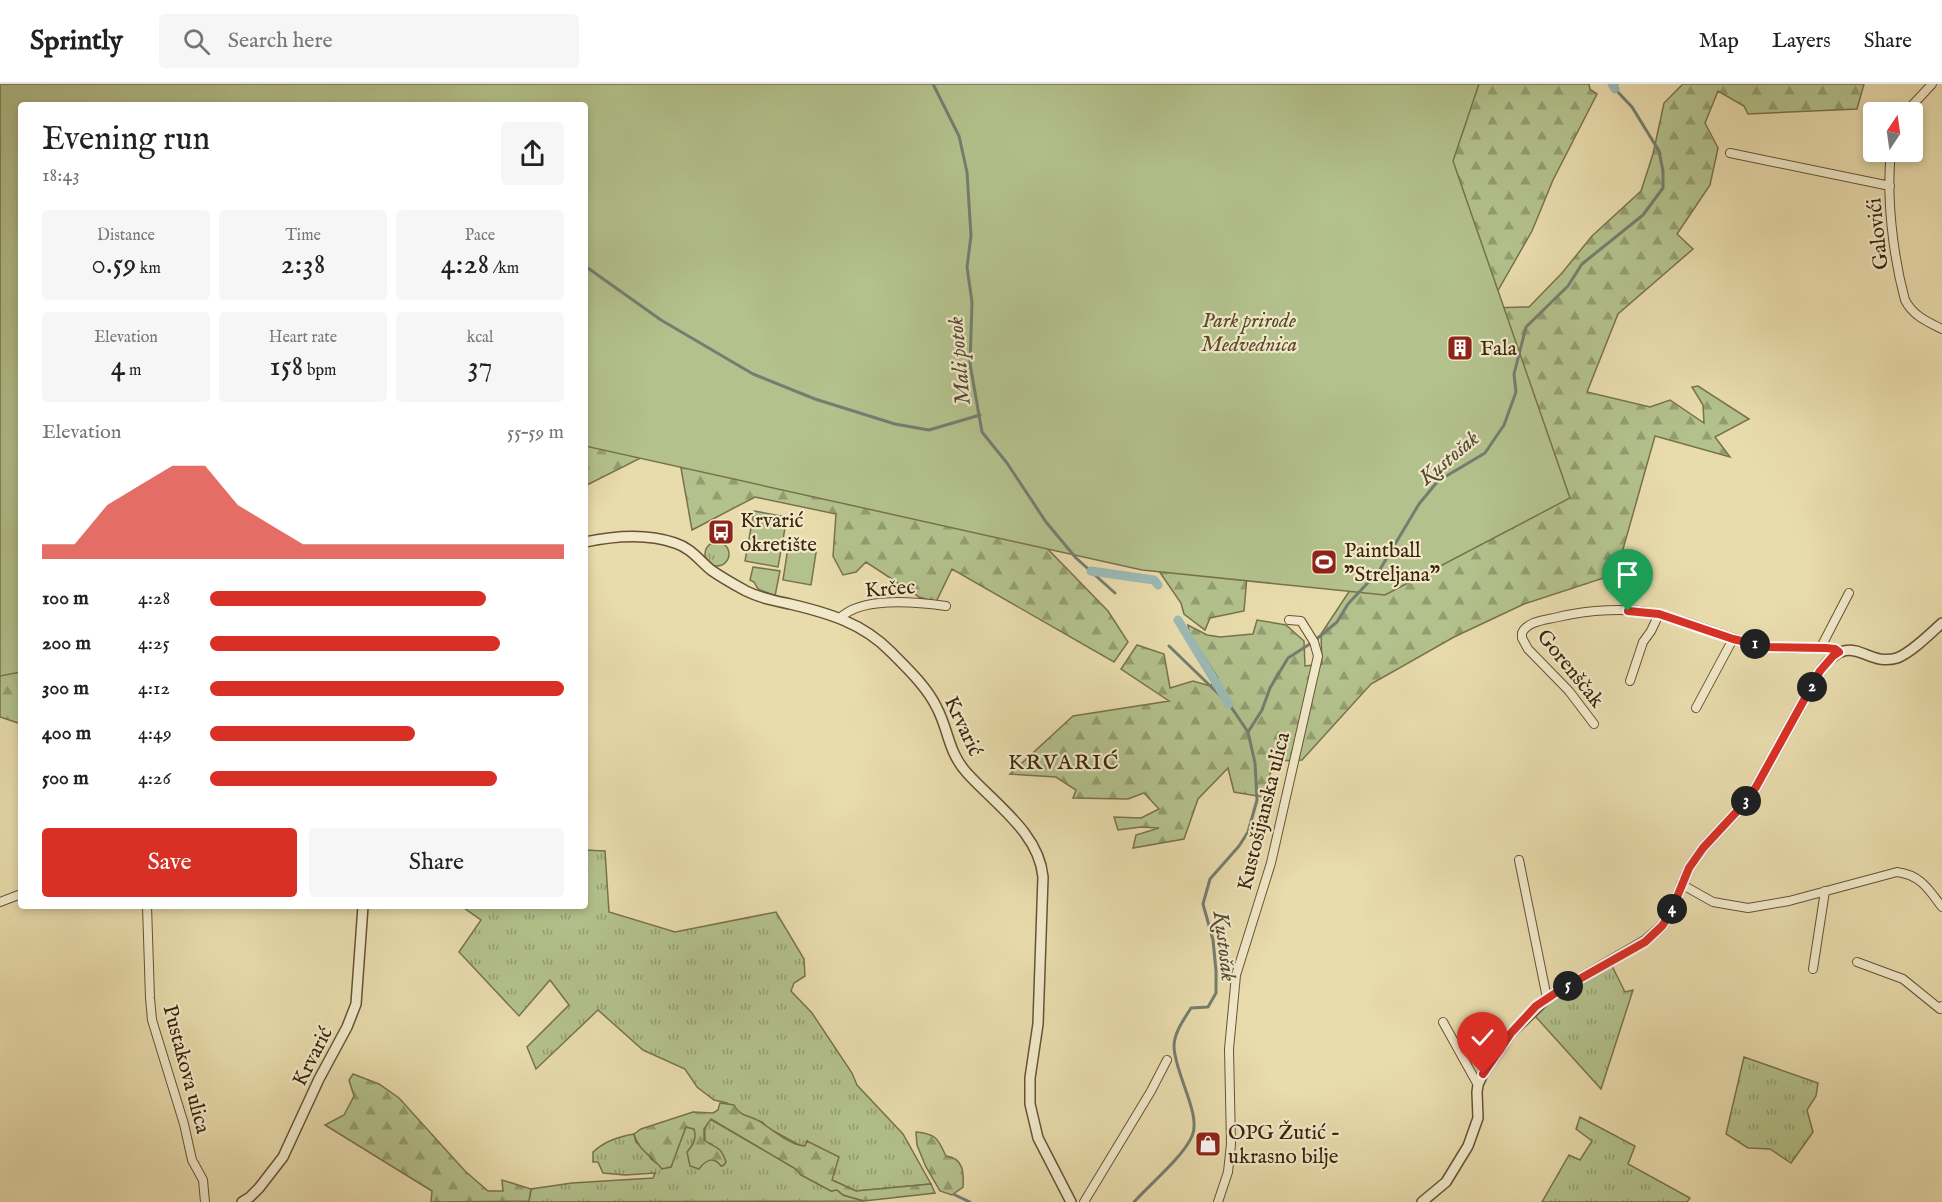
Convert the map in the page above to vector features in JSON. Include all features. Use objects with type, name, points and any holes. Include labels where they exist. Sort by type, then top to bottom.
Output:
[{"type":"street","points":[[1915,102],[1932,84]]},
{"type":"street","points":[[1730,153],[1890,186]]},
{"type":"street","name":"Galovići","points":[[1891,162],[1893,234],[1905,300],[1918,316],[1942,329]]},
{"type":"street","name":"Krvarić","points":[[588,541],[613,536],[674,542],[688,549],[713,571],[747,591],[840,618],[875,637],[932,699],[939,711],[955,758],[1023,831],[1042,864],[1038,1024],[1030,1078],[1030,1104],[1038,1138],[1071,1202]]},
{"type":"street","points":[[1821,647],[1849,593]]},
{"type":"street","name":"Krčec","points":[[840,618],[846,612],[860,606],[915,602],[946,606]]},
{"type":"street","name":"Gorenščak","points":[[1594,724],[1569,692],[1528,649],[1522,638],[1524,629],[1528,626],[1547,619],[1577,613],[1628,611],[1659,614],[1733,639],[1773,647],[1821,647],[1835,649],[1839,652]]},
{"type":"street","name":"Gorenščak","points":[[1630,681],[1642,642],[1651,631],[1659,614]]},
{"type":"street","name":"Kustošijanska ulica","points":[[1218,1202],[1228,1172],[1231,1144],[1229,1049],[1236,975],[1271,863],[1318,656],[1314,642],[1301,621],[1289,620]]},
{"type":"street","points":[[1422,1202],[1446,1182],[1460,1160],[1478,1118],[1478,1085],[1511,1033],[1546,998],[1651,937],[1665,921],[1689,868],[1703,848],[1756,787],[1820,671],[1833,656],[1846,650],[1886,659],[1896,658],[1906,654],[1942,623]]},
{"type":"street","points":[[1696,708],[1733,639]]},
{"type":"street","points":[[1519,860],[1546,998]]},
{"type":"street","points":[[1681,884],[1713,902],[1748,908],[1767,906],[1891,873],[1906,873],[1926,884],[1942,907]]},
{"type":"street","points":[[1813,969],[1826,891]]},
{"type":"street","points":[[0,902],[18,895]]},
{"type":"street","name":"Pustakova ulica","points":[[147,909],[152,1020],[184,1124],[192,1160],[203,1180],[205,1202]]},
{"type":"street","name":"Krvarić","points":[[242,1202],[259,1188],[283,1157],[319,1079],[347,1027],[356,1004],[363,909]]},
{"type":"street","points":[[1857,962],[1903,979],[1940,1009],[1942,1006]]},
{"type":"street","points":[[1443,1022],[1478,1085]]},
{"type":"street","points":[[1084,1202],[1151,1091],[1167,1060]]},
{"type":"green space","name":"Park prirode Medvednica","points":[[0,84],[1589,84],[1590,89],[1597,94],[1553,180],[1532,231],[1488,308],[1529,307],[1562,273],[1592,236],[1641,191],[1653,154],[1664,103],[1683,84],[1864,84],[1857,109],[1748,114],[1744,106],[1718,91],[1705,123],[1718,148],[1710,185],[1677,234],[1693,249],[1618,314],[1587,392],[1650,407],[1670,400],[1704,423],[1703,405],[1692,387],[1698,386],[1749,419],[1715,437],[1730,457],[1655,436],[1616,574],[1524,604],[1454,637],[1371,684],[1302,760],[1274,761],[1263,797],[1234,792],[1228,768],[1198,799],[1184,839],[1133,848],[1136,835],[1159,828],[1141,827],[1118,830],[1114,817],[1141,818],[1159,809],[1144,793],[1128,799],[1073,798],[1076,790],[1056,777],[1010,774],[1073,716],[1169,701],[1121,669],[1137,645],[1164,654],[1170,688],[1193,681],[1210,686],[1218,678],[1189,633],[1188,625],[1207,635],[1220,637],[1253,634],[1257,620],[1286,625],[1304,641],[1305,666],[1322,664],[1321,634],[1372,557],[1247,576],[1244,611],[1210,618],[1205,630],[1184,614],[1181,603],[1159,571],[1040,541],[1108,611],[1128,642],[1114,662],[952,569],[936,602],[919,597],[866,562],[856,572],[843,575],[833,556],[836,514],[755,497],[692,530],[676,440],[588,484],[588,102],[18,102],[18,723],[0,717]]},
{"type":"green space","name":"Park prirode Medvednica","points":[[0,84],[1479,84],[1453,161],[1570,498],[1385,595],[1142,570],[588,447],[588,102],[18,102],[18,673],[0,676]]},
{"type":"green space","points":[[754,511],[787,517],[778,567],[745,561]]},
{"type":"green space","points":[[789,541],[817,546],[811,585],[783,580]]},
{"type":"green space","points":[[717,542],[725,546],[729,554],[725,562],[717,566],[709,562],[705,554],[709,546]]},
{"type":"green space","points":[[753,567],[780,571],[775,596],[758,589],[750,580]]},
{"type":"green space","points":[[588,850],[605,851],[609,912],[675,932],[776,912],[804,959],[805,976],[794,983],[791,991],[812,1013],[852,1073],[857,1085],[903,1134],[931,1184],[856,1191],[832,1180],[807,1141],[805,1146],[799,1145],[768,1128],[762,1122],[745,1117],[727,1103],[714,1100],[697,1087],[685,1069],[643,1050],[598,1010],[536,1069],[527,1047],[569,1005],[550,980],[519,1016],[459,952],[481,920],[465,909],[588,909]]},
{"type":"green space","points":[[1611,964],[1625,992],[1633,990],[1601,1089],[1535,1016],[1535,1011]]},
{"type":"green space","points":[[1744,1057],[1818,1083],[1816,1096],[1807,1110],[1813,1132],[1791,1163],[1770,1149],[1748,1148],[1726,1134]]},
{"type":"green space","points":[[353,1074],[379,1084],[399,1098],[465,1171],[488,1191],[503,1191],[502,1180],[531,1189],[529,1201],[431,1202],[432,1191],[325,1125],[344,1115],[354,1096],[349,1080]]},
{"type":"green space","points":[[720,1103],[734,1105],[743,1114],[758,1120],[794,1143],[805,1146],[807,1141],[839,1157],[832,1180],[856,1191],[931,1184],[935,1193],[864,1201],[843,1195],[837,1190],[831,1191],[801,1175],[796,1169],[711,1119],[704,1129],[704,1140],[722,1152],[726,1162],[721,1166],[712,1160],[699,1169],[690,1166],[687,1152],[694,1142],[694,1129],[686,1127],[671,1167],[662,1169],[642,1149],[634,1134],[641,1129],[693,1112],[713,1113],[718,1110]]},
{"type":"green space","points":[[1580,1117],[1635,1146],[1628,1164],[1690,1198],[1687,1202],[1542,1202],[1569,1155],[1580,1160],[1592,1141],[1576,1129]]},
{"type":"green space","points":[[710,1119],[831,1191],[837,1190],[843,1195],[864,1201],[519,1202],[529,1201],[531,1189],[572,1183],[653,1178],[655,1173],[625,1175],[603,1173],[598,1162],[593,1162],[593,1152],[602,1145],[634,1134],[636,1142],[646,1150],[651,1159],[658,1164],[671,1167],[686,1127],[694,1129],[696,1135],[692,1146],[706,1160],[711,1159],[718,1162],[712,1144],[705,1142],[705,1127]]},
{"type":"green space","points":[[916,1132],[936,1138],[946,1156],[952,1157],[959,1163],[963,1171],[963,1187],[952,1195],[940,1191],[926,1167],[917,1145]]},
{"type":"waterway","name":"Mali potok","points":[[933,84],[959,136],[967,172],[971,236],[967,267],[972,302],[970,364],[982,432],[1007,463],[1046,522],[1076,558],[1115,593]]},
{"type":"waterway","name":"Kustošak","points":[[1612,84],[1615,89]]},
{"type":"waterway","name":"Kustošak","points":[[1134,1202],[1182,1152],[1192,1136],[1194,1127],[1191,1105],[1178,1068],[1174,1041],[1191,1008],[1208,1007],[1216,993],[1213,940],[1203,904],[1210,879],[1239,846],[1248,832],[1257,800],[1255,763],[1248,732],[1262,710],[1270,688],[1288,658],[1313,642],[1337,622],[1348,604],[1379,571],[1419,504],[1438,481],[1485,453],[1504,425],[1516,392],[1514,374],[1526,327],[1568,286],[1582,264],[1643,215],[1663,188],[1663,171],[1659,151],[1632,107],[1615,89],[1617,84]]},
{"type":"waterway","points":[[588,268],[661,320],[753,374],[815,399],[895,424],[929,430],[980,415]]},
{"type":"waterway","points":[[1091,571],[1154,580],[1158,585]]},
{"type":"waterway","points":[[1178,620],[1229,704]]},
{"type":"waterway","name":"Mali potok","points":[[1169,646],[1229,704],[1248,732]]},
{"type":"waterway","points":[[955,1195],[970,1202]]},
{"type":"place","name":"Fala","points":[[1460,348]]},
{"type":"place","name":"Krvarić okretište","points":[[721,532]]},
{"type":"place","name":"Paintball \"Streljana\"","points":[[1324,562]]},
{"type":"place","name":"OPG Žutić - ukrasno bilje","points":[[1208,1144]]},
{"type":"district","name":"KRVARIĆ","points":[[1064,761]]},
{"type":"route","points":[[1483,1074],[1511,1033],[1536,1006],[1546,998],[1645,942],[1657,932],[1670,914],[1689,868],[1703,848],[1756,787],[1820,671],[1839,652],[1826,648],[1767,647],[1733,639],[1721,633],[1659,614],[1628,611]]}]
